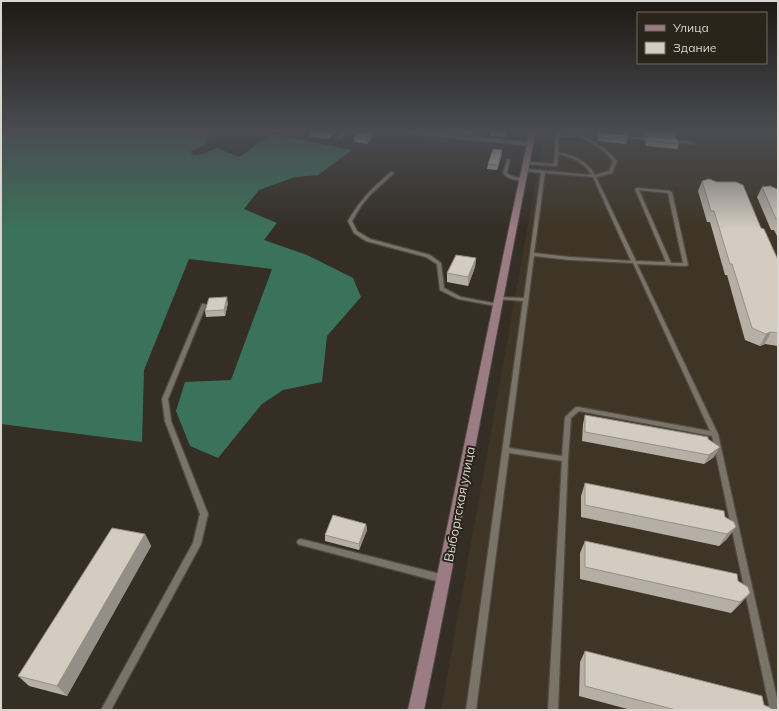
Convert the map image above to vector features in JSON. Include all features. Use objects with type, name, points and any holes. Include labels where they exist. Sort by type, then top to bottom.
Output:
[{"type":"street","name":"Выборгская улица","points":[[416,710],[444,579],[497,301],[527,163]]},
{"type":"lane","points":[[507,163],[505,172],[506,175],[513,178],[524,179]]},
{"type":"lane","points":[[526,167],[556,165],[556,163]]},
{"type":"lane","points":[[582,163],[588,167],[594,176],[715,434],[775,710]]},
{"type":"lane","points":[[526,167],[543,172],[594,176],[611,172],[614,163]]},
{"type":"lane","points":[[471,710],[543,172]]},
{"type":"lane","points":[[392,173],[366,195],[358,207],[350,221],[356,232],[368,240],[428,256],[439,263],[442,289],[460,298],[497,301],[526,300]]},
{"type":"lane","points":[[532,254],[566,260],[634,261],[669,264],[686,265],[670,192],[637,188],[669,264]]},
{"type":"lane","points":[[106,710],[197,544],[204,514],[168,421],[165,399],[204,304]]},
{"type":"lane","points":[[553,710],[568,417],[578,409],[715,434]]},
{"type":"lane","points":[[506,450],[565,459]]},
{"type":"lane","points":[[300,542],[444,579]]},
{"type":"shaded area","points":[[539,163],[778,163],[778,710],[441,710]]},
{"type":"green space","points":[[1,163],[334,163],[318,175],[295,177],[259,190],[244,209],[277,223],[264,240],[307,255],[353,278],[361,297],[327,336],[322,382],[283,390],[262,404],[218,458],[190,446],[176,411],[185,382],[231,380],[272,269],[189,259],[144,370],[142,442],[1,424]]},
{"type":"building","points":[[488,163],[498,163],[498,165]]},
{"type":"building","points":[[709,179],[717,182],[736,182],[743,185],[761,228],[764,229],[778,260],[778,333],[771,332],[766,334],[752,328],[714,211],[711,211],[702,181]]},
{"type":"building","points":[[770,186],[778,190],[778,219],[776,219],[762,187]]},
{"type":"building","points":[[456,255],[476,258],[468,277],[447,273]]},
{"type":"building","points":[[227,297],[224,310],[205,311],[209,298]]},
{"type":"building","points":[[585,415],[708,437],[708,439],[720,447],[709,455],[585,432]]},
{"type":"building","points":[[585,483],[724,511],[725,517],[734,522],[736,527],[727,534],[585,505]]},
{"type":"building","points":[[333,515],[366,524],[359,544],[325,535]]},
{"type":"building","points":[[112,528],[145,534],[57,686],[18,676]]},
{"type":"building","points":[[585,541],[737,574],[738,581],[748,587],[750,593],[740,602],[585,567]]},
{"type":"building","points":[[585,651],[762,696],[764,705],[773,710],[676,710],[585,686]]}]
